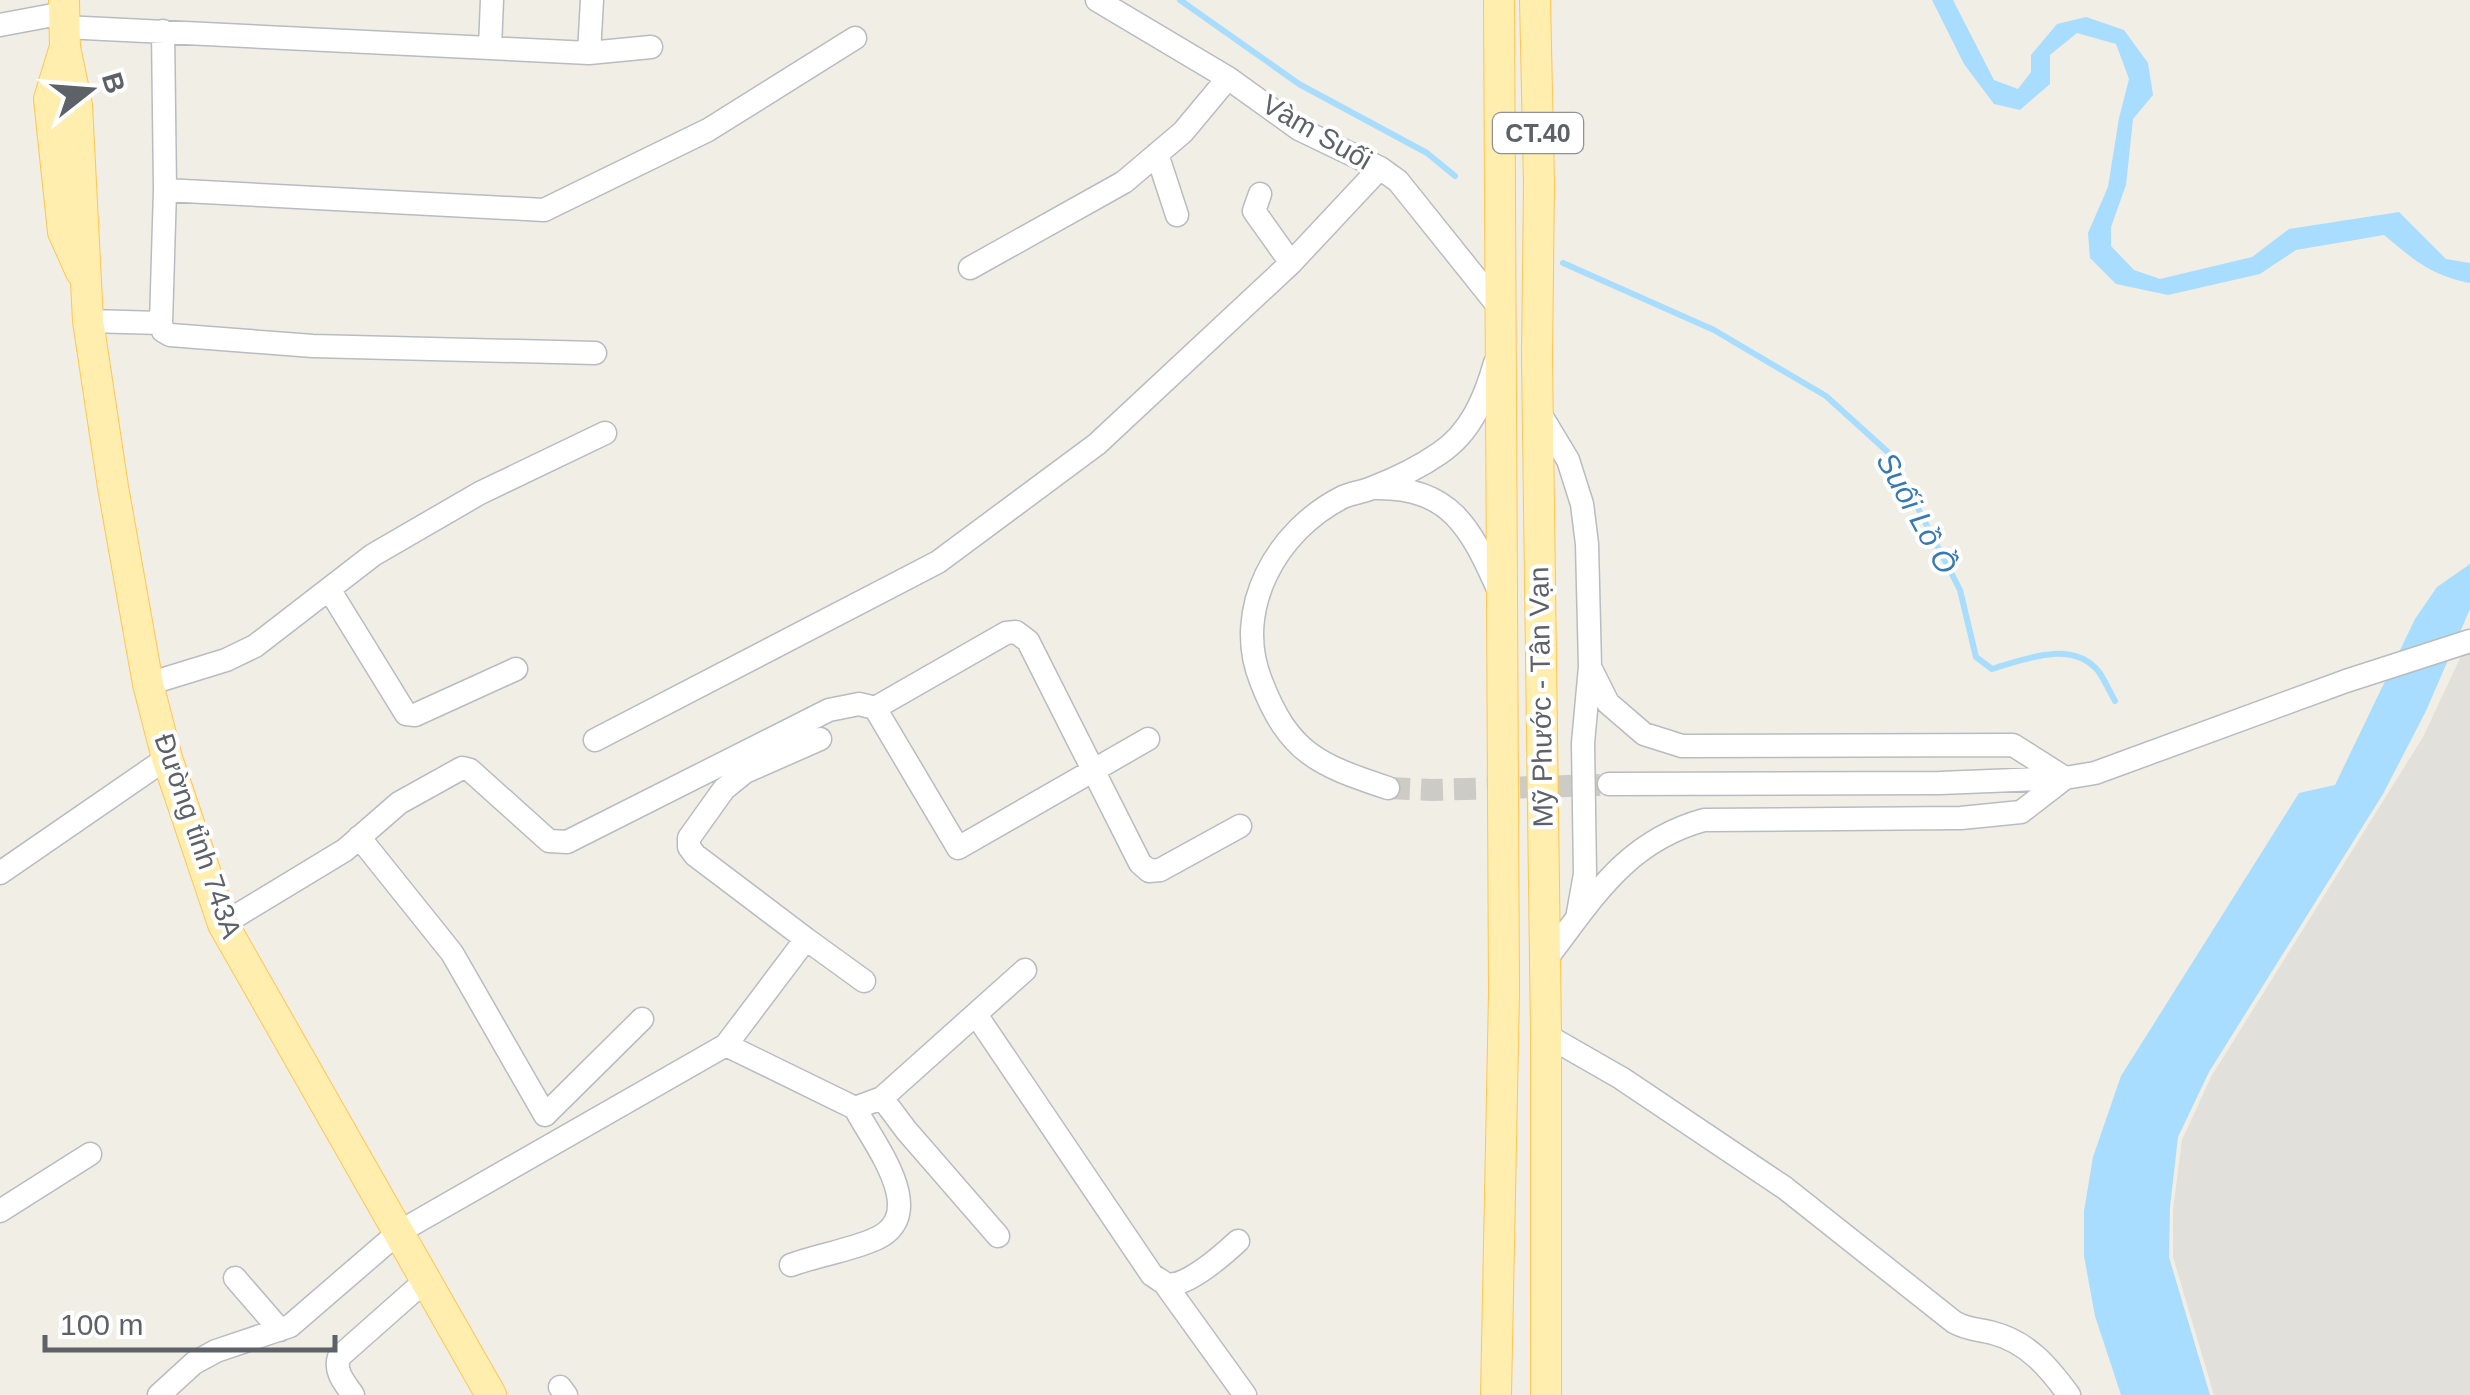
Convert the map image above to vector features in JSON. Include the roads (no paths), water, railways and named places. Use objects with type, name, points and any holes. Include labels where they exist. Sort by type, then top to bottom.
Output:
[{"type":"main road","name":"Mỹ Phước - Tân Vạn","points":[[1496,1395],[1504,994],[1499,0]]},
{"type":"main road","name":"Mỹ Phước - Tân Vạn","points":[[1534,0],[1546,1036],[1546,1395]]},
{"type":"main road","name":"Đường tỉnh 743A","points":[[64,22],[49,99],[62,232],[84,277],[113,487],[148,684],[167,758],[224,924],[491,1395]]},
{"type":"street","points":[[490,47],[492,0]]},
{"type":"street","points":[[589,53],[592,0]]},
{"type":"street","name":"Vàm Suối","points":[[1097,0],[1228,78],[1299,129],[1380,168],[1398,182],[1500,306]]},
{"type":"street","points":[[0,25],[64,22],[164,31],[589,53],[651,47]]},
{"type":"street","points":[[164,31],[165,190],[160,323],[164,331],[170,335],[312,346],[596,353]]},
{"type":"street","points":[[165,190],[544,210],[708,130],[855,38]]},
{"type":"street","points":[[970,268],[1124,182],[1182,132],[1228,78]]},
{"type":"street","points":[[1156,154],[1177,215]]},
{"type":"street","points":[[595,740],[938,562],[1097,444],[1291,263],[1380,168]]},
{"type":"street","points":[[1260,194],[1254,212],[1291,263]]},
{"type":"street","points":[[88,321],[160,323]]},
{"type":"street","points":[[1388,788],[1328,768],[1296,743],[1270,706],[1256,670],[1251,620],[1259,591],[1277,553],[1299,527],[1344,497],[1372,488],[1443,451],[1469,424],[1486,394],[1499,348]]},
{"type":"street","points":[[1538,408],[1568,460],[1582,504],[1587,544],[1590,668],[1582,743],[1585,874],[1576,921]]},
{"type":"street","points":[[148,684],[226,660],[255,646],[373,556],[465,502],[605,433]]},
{"type":"street","points":[[1372,488],[1401,488],[1426,496],[1452,512],[1473,535],[1501,597]]},
{"type":"street","points":[[329,589],[406,714],[415,715],[516,668]]},
{"type":"street","points":[[874,708],[1006,633],[1016,632],[1028,641],[1140,863],[1149,871],[1160,870],[1240,826]]},
{"type":"street","points":[[1609,784],[1940,783],[2066,778],[2095,773],[2346,681],[2470,641]]},
{"type":"street","points":[[1590,668],[1608,703],[1644,734],[1682,746],[2013,745],[2066,778]]},
{"type":"street","points":[[224,924],[345,850],[399,803],[462,768],[470,770],[550,840],[567,842],[829,710],[859,704],[874,708],[958,848],[1148,738]]},
{"type":"street","points":[[820,739],[746,772],[724,788],[689,838],[689,846],[695,855],[864,981]]},
{"type":"street","points":[[0,873],[167,758]]},
{"type":"street","points":[[1544,962],[1632,853],[1670,830],[1704,820],[1961,818],[2021,812],[2066,778]]},
{"type":"street","points":[[359,837],[452,953],[545,1115],[642,1019]]},
{"type":"street","points":[[159,1395],[194,1363],[216,1351],[290,1326],[398,1232],[726,1045],[806,939]]},
{"type":"street","points":[[855,1108],[882,1098],[1025,970]]},
{"type":"street","points":[[977,1016],[1152,1275],[1165,1284],[1245,1395]]},
{"type":"street","points":[[1546,1036],[1621,1078],[1785,1188],[1954,1322],[1967,1330],[1993,1333],[2023,1346],[2046,1364],[2069,1395]]},
{"type":"street","points":[[726,1045],[855,1108],[895,1179],[899,1215],[890,1230],[874,1240],[792,1265]]},
{"type":"street","points":[[882,1098],[998,1236]]},
{"type":"street","points":[[0,1212],[90,1154]]},
{"type":"street","points":[[1165,1284],[1192,1278],[1238,1241]]},
{"type":"street","points":[[235,1278],[280,1330]]},
{"type":"street","points":[[353,1395],[339,1374],[339,1357],[426,1280]]},
{"type":"water","points":[[1932,0],[1953,0],[1994,80],[2018,89],[2031,72],[2031,55],[2057,24],[2086,17],[2124,30],[2148,63],[2153,95],[2133,119],[2126,185],[2111,227],[2111,246],[2134,270],[2160,279],[2252,257],[2289,229],[2399,212],[2446,259],[2470,263],[2470,283],[2433,271],[2384,235],[2296,250],[2260,274],[2168,295],[2116,284],[2090,258],[2088,233],[2108,187],[2129,79],[2116,44],[2077,33],[2050,55],[2050,84],[2020,110],[1994,104],[1964,64]]},
{"type":"water","points":[[2470,564],[2470,609],[2426,711],[2383,794],[2209,1072],[2178,1137],[2169,1257],[2210,1395],[2121,1395],[2095,1316],[2084,1256],[2084,1211],[2093,1157],[2121,1076],[2299,793],[2335,785],[2415,619],[2437,587]]},
{"type":"waterway","name":"Suối Lồ Ồ","points":[[1180,0],[1299,84],[1427,153],[1455,176]]},
{"type":"waterway","name":"Suối Lồ Ồ","points":[[1563,263],[1714,330],[1826,396],[1890,454],[1960,590],[1976,657],[1992,669],[2048,654],[2076,656],[2099,672],[2115,701]]},
{"type":"tunnel","points":[[1388,788],[1600,785]]}]
